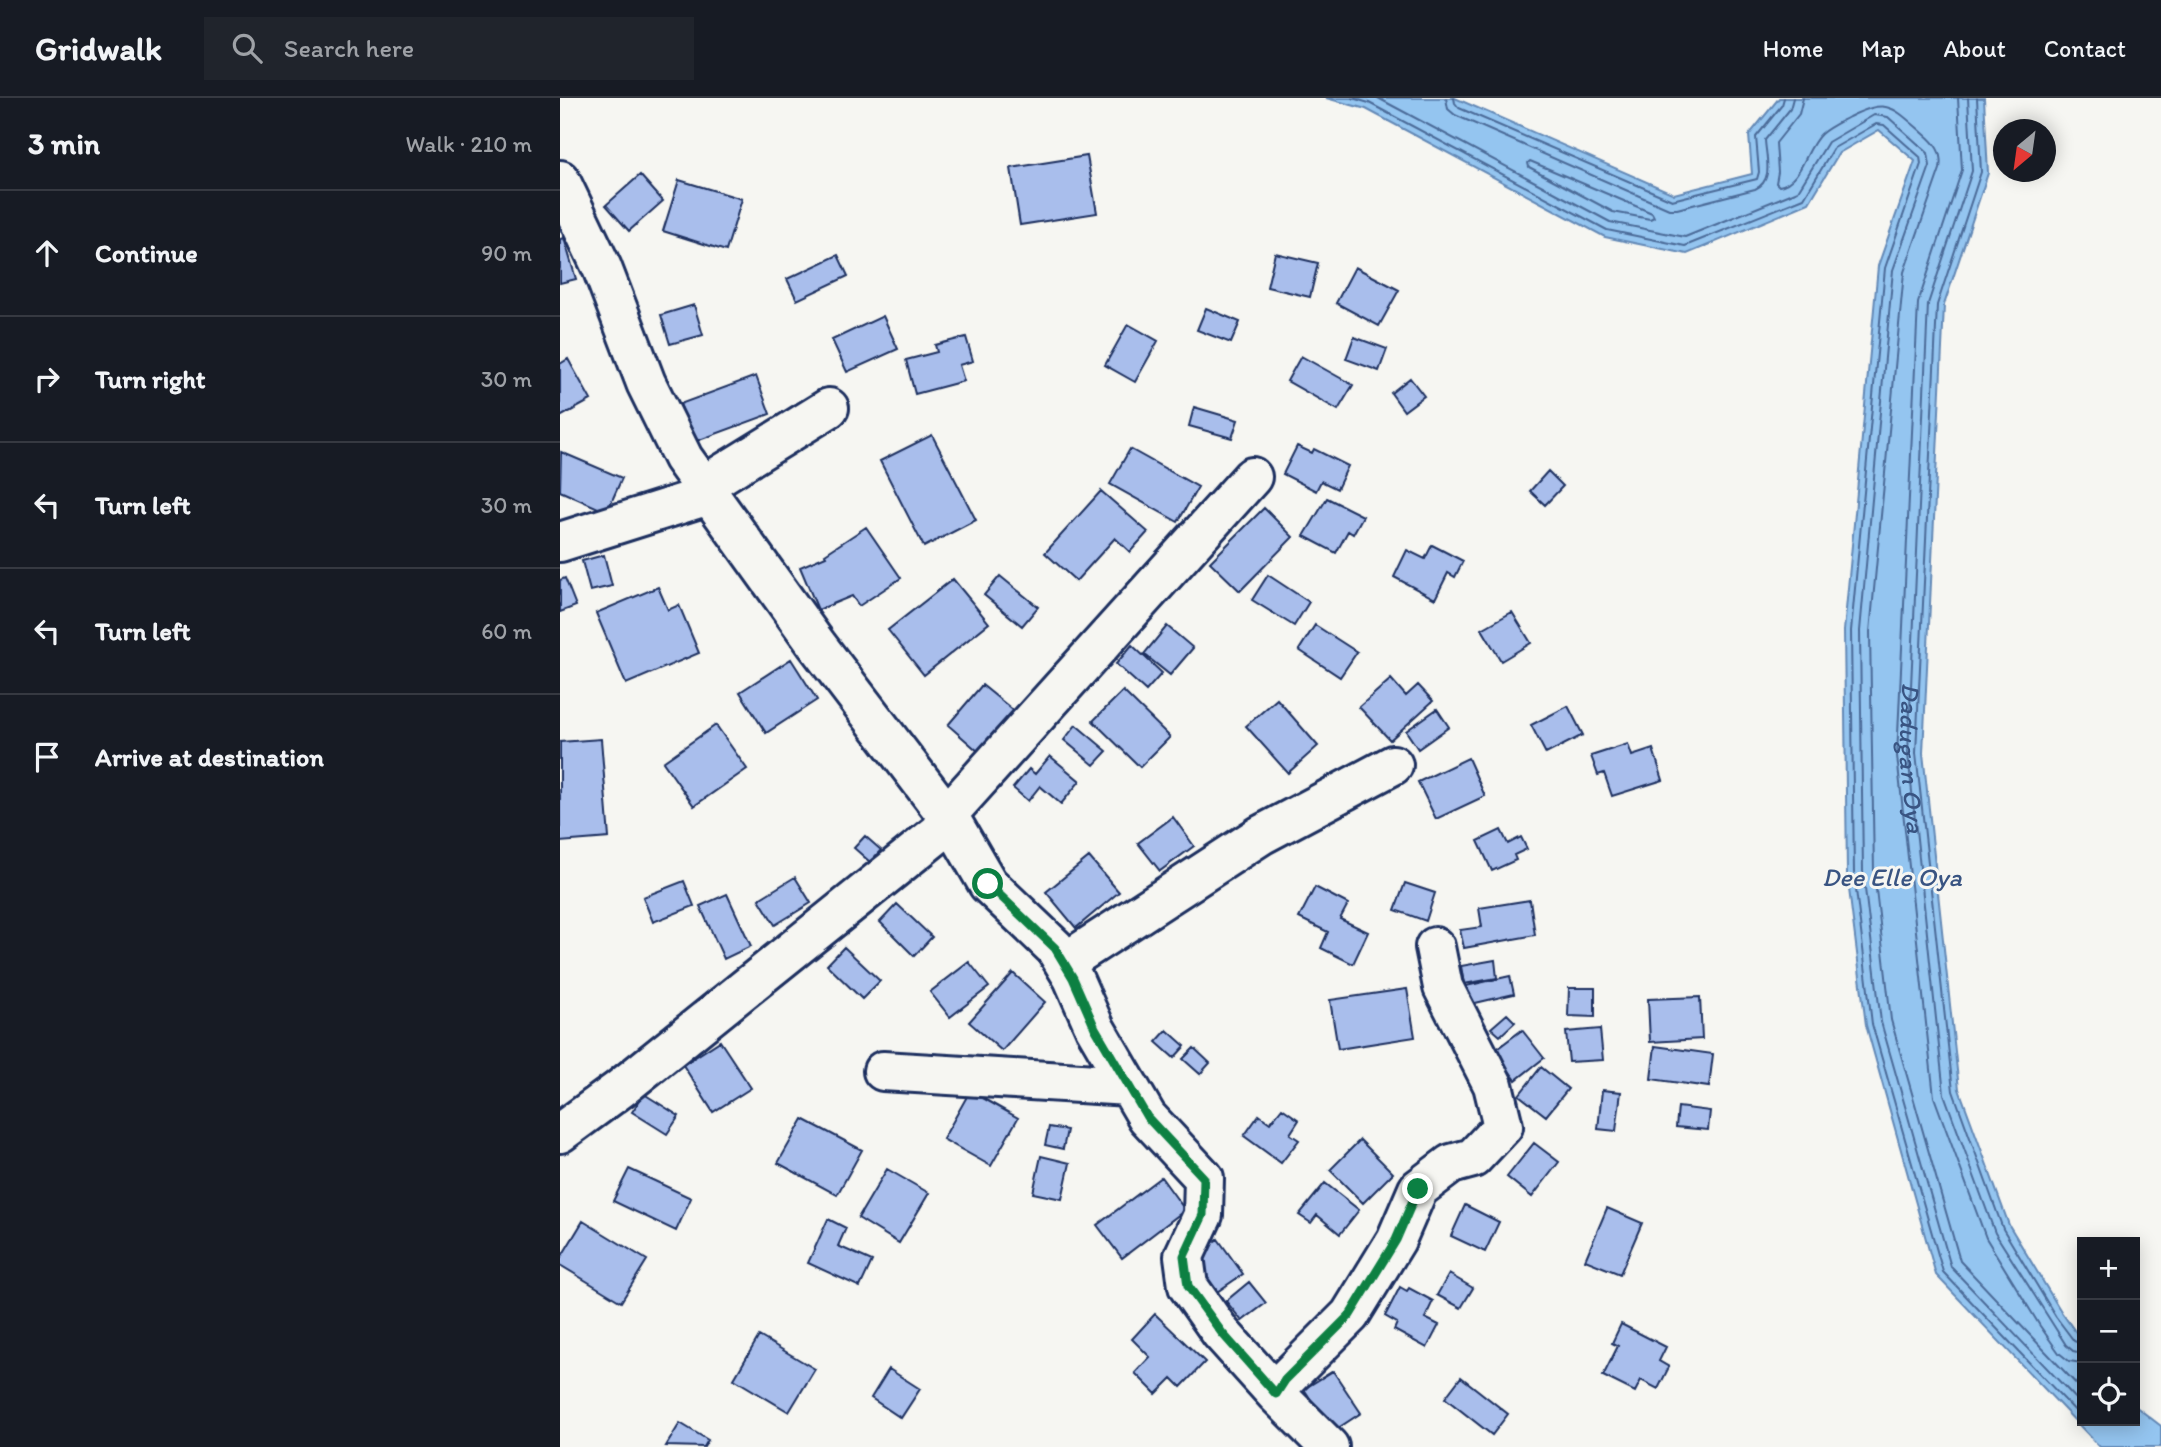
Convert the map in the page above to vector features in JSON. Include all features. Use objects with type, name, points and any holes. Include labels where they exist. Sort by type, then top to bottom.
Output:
[{"type":"street","points":[[560,180],[602,268],[646,383],[683,458],[817,645],[949,819],[988,884],[1055,948],[1095,1028],[1147,1117],[1204,1178],[1203,1215],[1184,1256],[1188,1286],[1222,1333],[1276,1394],[1329,1447]]},
{"type":"street","points":[[560,542],[706,491],[829,408]]},
{"type":"street","points":[[560,1133],[620,1089],[949,819],[1252,477]]},
{"type":"street","points":[[1064,963],[1261,835],[1393,765]]},
{"type":"street","points":[[1276,1394],[1285,1380],[1350,1315],[1396,1240],[1418,1189],[1451,1164],[1473,1158],[1503,1126],[1493,1085],[1443,986],[1435,947]]},
{"type":"street","points":[[883,1071],[1129,1086]]},
{"type":"water","name":"Dee Elle Oya","points":[[1326,98],[1455,98],[1674,194],[1752,174],[1749,135],[1779,98],[1984,98],[1988,173],[1944,305],[1923,753],[1959,1089],[2009,1225],[2077,1334],[2077,1423],[1936,1275],[1866,1025],[1847,873],[1844,631],[1878,266],[1915,161],[1879,130],[1839,153],[1809,203],[1687,254],[1605,237],[1366,109]]},
{"type":"water","name":"Dee Elle Oya","points":[[2140,1410],[2161,1426],[2161,1447],[2100,1447],[2080,1426],[2140,1426]]},
{"type":"building","points":[[1087,156],[1097,213],[1020,225],[1011,168]]},
{"type":"building","points":[[640,175],[663,201],[629,231],[606,205]]},
{"type":"building","points":[[679,180],[742,199],[726,251],[663,231]]},
{"type":"building","points":[[564,238],[576,279],[560,283],[560,239]]},
{"type":"building","points":[[1275,253],[1318,263],[1310,297],[1267,287]]},
{"type":"building","points":[[838,255],[848,276],[797,300],[787,279]]},
{"type":"building","points":[[1355,267],[1399,290],[1379,326],[1336,303]]},
{"type":"building","points":[[694,305],[703,335],[670,344],[661,315]]},
{"type":"building","points":[[1206,308],[1240,322],[1231,343],[1197,330]]},
{"type":"building","points":[[883,316],[898,349],[847,372],[832,340]]},
{"type":"building","points":[[1128,324],[1158,341],[1135,382],[1105,365]]},
{"type":"building","points":[[966,337],[973,361],[959,365],[964,381],[915,394],[906,360],[937,352],[935,345]]},
{"type":"building","points":[[1354,337],[1387,349],[1379,371],[1346,359]]},
{"type":"building","points":[[1301,356],[1353,385],[1338,410],[1287,381]]},
{"type":"building","points":[[568,359],[591,400],[560,417],[560,364]]},
{"type":"building","points":[[756,376],[770,414],[694,442],[680,404]]},
{"type":"building","points":[[1410,378],[1424,396],[1404,411],[1391,393]]},
{"type":"building","points":[[1194,407],[1238,420],[1232,438],[1189,426]]},
{"type":"building","points":[[932,435],[976,520],[924,547],[880,461]]},
{"type":"building","points":[[1297,446],[1312,453],[1314,449],[1348,466],[1337,489],[1321,481],[1316,491],[1283,474]]},
{"type":"building","points":[[1130,449],[1198,487],[1178,522],[1110,484]]},
{"type":"building","points":[[561,452],[622,478],[607,512],[560,491]]},
{"type":"building","points":[[1548,471],[1563,486],[1545,505],[1530,491]]},
{"type":"building","points":[[1101,491],[1148,532],[1130,552],[1115,538],[1076,581],[1045,553]]},
{"type":"building","points":[[1327,498],[1363,516],[1353,534],[1348,531],[1336,553],[1304,536]]},
{"type":"building","points":[[1264,508],[1293,537],[1240,591],[1210,562]]},
{"type":"building","points":[[866,527],[901,578],[859,606],[852,596],[818,610],[800,567],[826,556],[825,554]]},
{"type":"building","points":[[1432,545],[1463,561],[1455,577],[1448,573],[1435,599],[1394,577],[1407,550],[1425,559]]},
{"type":"building","points":[[604,555],[612,586],[590,591],[582,561]]},
{"type":"building","points":[[1268,575],[1309,602],[1294,626],[1252,600]]},
{"type":"building","points":[[1000,576],[1038,607],[1022,626],[984,595]]},
{"type":"building","points":[[565,578],[576,606],[560,612],[560,580]]},
{"type":"building","points":[[953,579],[989,623],[924,675],[888,630]]},
{"type":"building","points":[[658,587],[668,610],[679,605],[699,653],[626,684],[596,613]]},
{"type":"building","points":[[1512,612],[1531,643],[1501,661],[1482,629]]},
{"type":"building","points":[[1315,625],[1357,652],[1340,677],[1299,650]]},
{"type":"building","points":[[1167,626],[1193,648],[1170,675],[1144,654]]},
{"type":"building","points":[[1132,645],[1162,673],[1146,691],[1116,664]]},
{"type":"building","points":[[791,659],[817,700],[766,733],[740,692]]},
{"type":"building","points":[[1391,679],[1406,696],[1418,685],[1433,701],[1390,740],[1359,707]]},
{"type":"building","points":[[982,685],[1014,711],[979,752],[948,725]]},
{"type":"building","points":[[1123,691],[1170,737],[1140,767],[1093,721]]},
{"type":"building","points":[[1277,699],[1318,746],[1288,773],[1246,726]]},
{"type":"building","points":[[1568,706],[1583,735],[1546,754],[1531,725]]},
{"type":"building","points":[[1437,709],[1449,727],[1418,749],[1406,731]]},
{"type":"building","points":[[716,725],[747,769],[694,806],[663,762]]},
{"type":"building","points":[[1076,725],[1107,751],[1094,765],[1064,740]]},
{"type":"building","points":[[601,739],[609,838],[560,842],[560,742]]},
{"type":"building","points":[[1628,744],[1632,756],[1653,749],[1663,780],[1612,796],[1604,773],[1598,775],[1591,756]]},
{"type":"building","points":[[1050,756],[1080,781],[1061,804],[1040,786],[1028,801],[1013,788],[1029,769],[1035,774]]},
{"type":"building","points":[[1468,758],[1485,796],[1436,819],[1418,782]]},
{"type":"building","points":[[1173,817],[1194,846],[1160,871],[1138,843]]},
{"type":"building","points":[[1501,830],[1508,844],[1521,837],[1527,849],[1514,855],[1516,860],[1492,871],[1478,841]]},
{"type":"building","points":[[865,836],[881,850],[870,862],[854,848]]},
{"type":"building","points":[[1089,857],[1119,892],[1076,928],[1046,892]]},
{"type":"building","points":[[795,877],[811,903],[775,925],[759,899]]},
{"type":"building","points":[[684,881],[694,906],[653,922],[643,897]]},
{"type":"building","points":[[1405,883],[1435,893],[1426,921],[1395,910]]},
{"type":"building","points":[[1315,887],[1348,904],[1340,919],[1368,932],[1353,964],[1321,948],[1328,932],[1299,918]]},
{"type":"building","points":[[727,894],[751,946],[724,959],[700,906]]},
{"type":"building","points":[[1530,900],[1535,935],[1464,948],[1460,930],[1482,927],[1479,908]]},
{"type":"building","points":[[897,904],[932,937],[914,956],[880,922]]},
{"type":"building","points":[[844,947],[880,981],[862,999],[827,965]]},
{"type":"building","points":[[1495,960],[1497,978],[1464,984],[1461,966]]},
{"type":"building","points":[[969,962],[989,987],[950,1017],[930,992]]},
{"type":"building","points":[[1013,973],[1045,1002],[1002,1051],[969,1022]]},
{"type":"building","points":[[1510,976],[1514,994],[1471,1004],[1466,986]]},
{"type":"building","points":[[1569,988],[1595,988],[1595,1017],[1568,1016]]},
{"type":"building","points":[[1407,989],[1415,1037],[1338,1049],[1330,1000]]},
{"type":"building","points":[[1700,997],[1702,1039],[1650,1042],[1648,999]]},
{"type":"building","points":[[1507,1014],[1515,1022],[1500,1036],[1491,1028]]},
{"type":"building","points":[[1600,1029],[1603,1060],[1569,1062],[1566,1032]]},
{"type":"building","points":[[1167,1030],[1185,1046],[1174,1058],[1156,1042]]},
{"type":"building","points":[[1522,1030],[1544,1058],[1516,1080],[1494,1051]]},
{"type":"building","points":[[720,1041],[751,1088],[713,1112],[683,1065]]},
{"type":"building","points":[[1655,1046],[1713,1054],[1709,1087],[1651,1079]]},
{"type":"building","points":[[1194,1048],[1210,1063],[1200,1074],[1183,1059]]},
{"type":"building","points":[[1541,1067],[1568,1089],[1546,1116],[1519,1095]]},
{"type":"building","points":[[1602,1090],[1621,1092],[1616,1131],[1598,1129]]},
{"type":"building","points":[[970,1091],[1018,1118],[991,1166],[943,1139]]},
{"type":"building","points":[[644,1094],[679,1116],[667,1134],[632,1112]]},
{"type":"building","points":[[1678,1107],[1710,1111],[1708,1130],[1676,1127]]},
{"type":"building","points":[[1282,1108],[1299,1120],[1290,1134],[1299,1140],[1281,1163],[1244,1136],[1259,1115],[1270,1123]]},
{"type":"building","points":[[803,1119],[862,1150],[837,1195],[778,1163]]},
{"type":"building","points":[[1049,1127],[1067,1130],[1063,1149],[1045,1145]]},
{"type":"building","points":[[1360,1140],[1393,1173],[1363,1203],[1330,1170]]},
{"type":"building","points":[[1534,1143],[1559,1162],[1532,1197],[1507,1177]]},
{"type":"building","points":[[1041,1156],[1070,1163],[1062,1199],[1033,1193]]},
{"type":"building","points":[[629,1169],[691,1198],[676,1231],[613,1201]]},
{"type":"building","points":[[887,1169],[929,1193],[899,1243],[858,1218]]},
{"type":"building","points":[[1161,1177],[1185,1210],[1122,1258],[1097,1225]]},
{"type":"building","points":[[1325,1183],[1359,1210],[1340,1234],[1317,1215],[1311,1223],[1299,1215]]},
{"type":"building","points":[[1465,1205],[1499,1222],[1485,1252],[1451,1236]]},
{"type":"building","points":[[1607,1208],[1642,1223],[1620,1274],[1585,1260]]},
{"type":"building","points":[[828,1219],[846,1228],[838,1246],[872,1261],[860,1287],[808,1263]]},
{"type":"building","points":[[583,1221],[647,1260],[621,1302],[560,1265],[560,1259]]},
{"type":"building","points":[[1218,1239],[1243,1274],[1211,1296],[1186,1261]]},
{"type":"building","points":[[1449,1274],[1473,1288],[1461,1308],[1437,1295]]},
{"type":"building","points":[[1249,1282],[1266,1303],[1242,1321],[1226,1301]]},
{"type":"building","points":[[1400,1287],[1407,1291],[1409,1288],[1433,1301],[1425,1318],[1439,1325],[1427,1348],[1394,1330],[1397,1323],[1385,1316]]},
{"type":"building","points":[[1155,1314],[1205,1362],[1181,1387],[1172,1378],[1156,1394],[1135,1373],[1150,1357],[1132,1339]]},
{"type":"building","points":[[1621,1324],[1666,1347],[1659,1361],[1669,1367],[1658,1389],[1641,1380],[1635,1392],[1603,1376],[1618,1346],[1612,1343]]},
{"type":"building","points":[[759,1336],[815,1369],[789,1412],[734,1379]]},
{"type":"building","points":[[889,1369],[920,1389],[901,1418],[871,1398]]},
{"type":"building","points":[[1333,1371],[1361,1413],[1332,1432],[1304,1389]]},
{"type":"building","points":[[1461,1377],[1508,1414],[1492,1435],[1445,1398]]},
{"type":"building","points":[[680,1423],[708,1440],[704,1447],[666,1446]]},
{"type":"route","points":[[988,884],[1055,948],[1073,978],[1095,1028],[1147,1117],[1204,1178],[1203,1215],[1184,1256],[1188,1286],[1222,1333],[1276,1394],[1285,1380],[1350,1315],[1396,1240],[1418,1189]]},
{"type":"water label","name":"Dadugan Oya","points":[[1905,760]]}]
